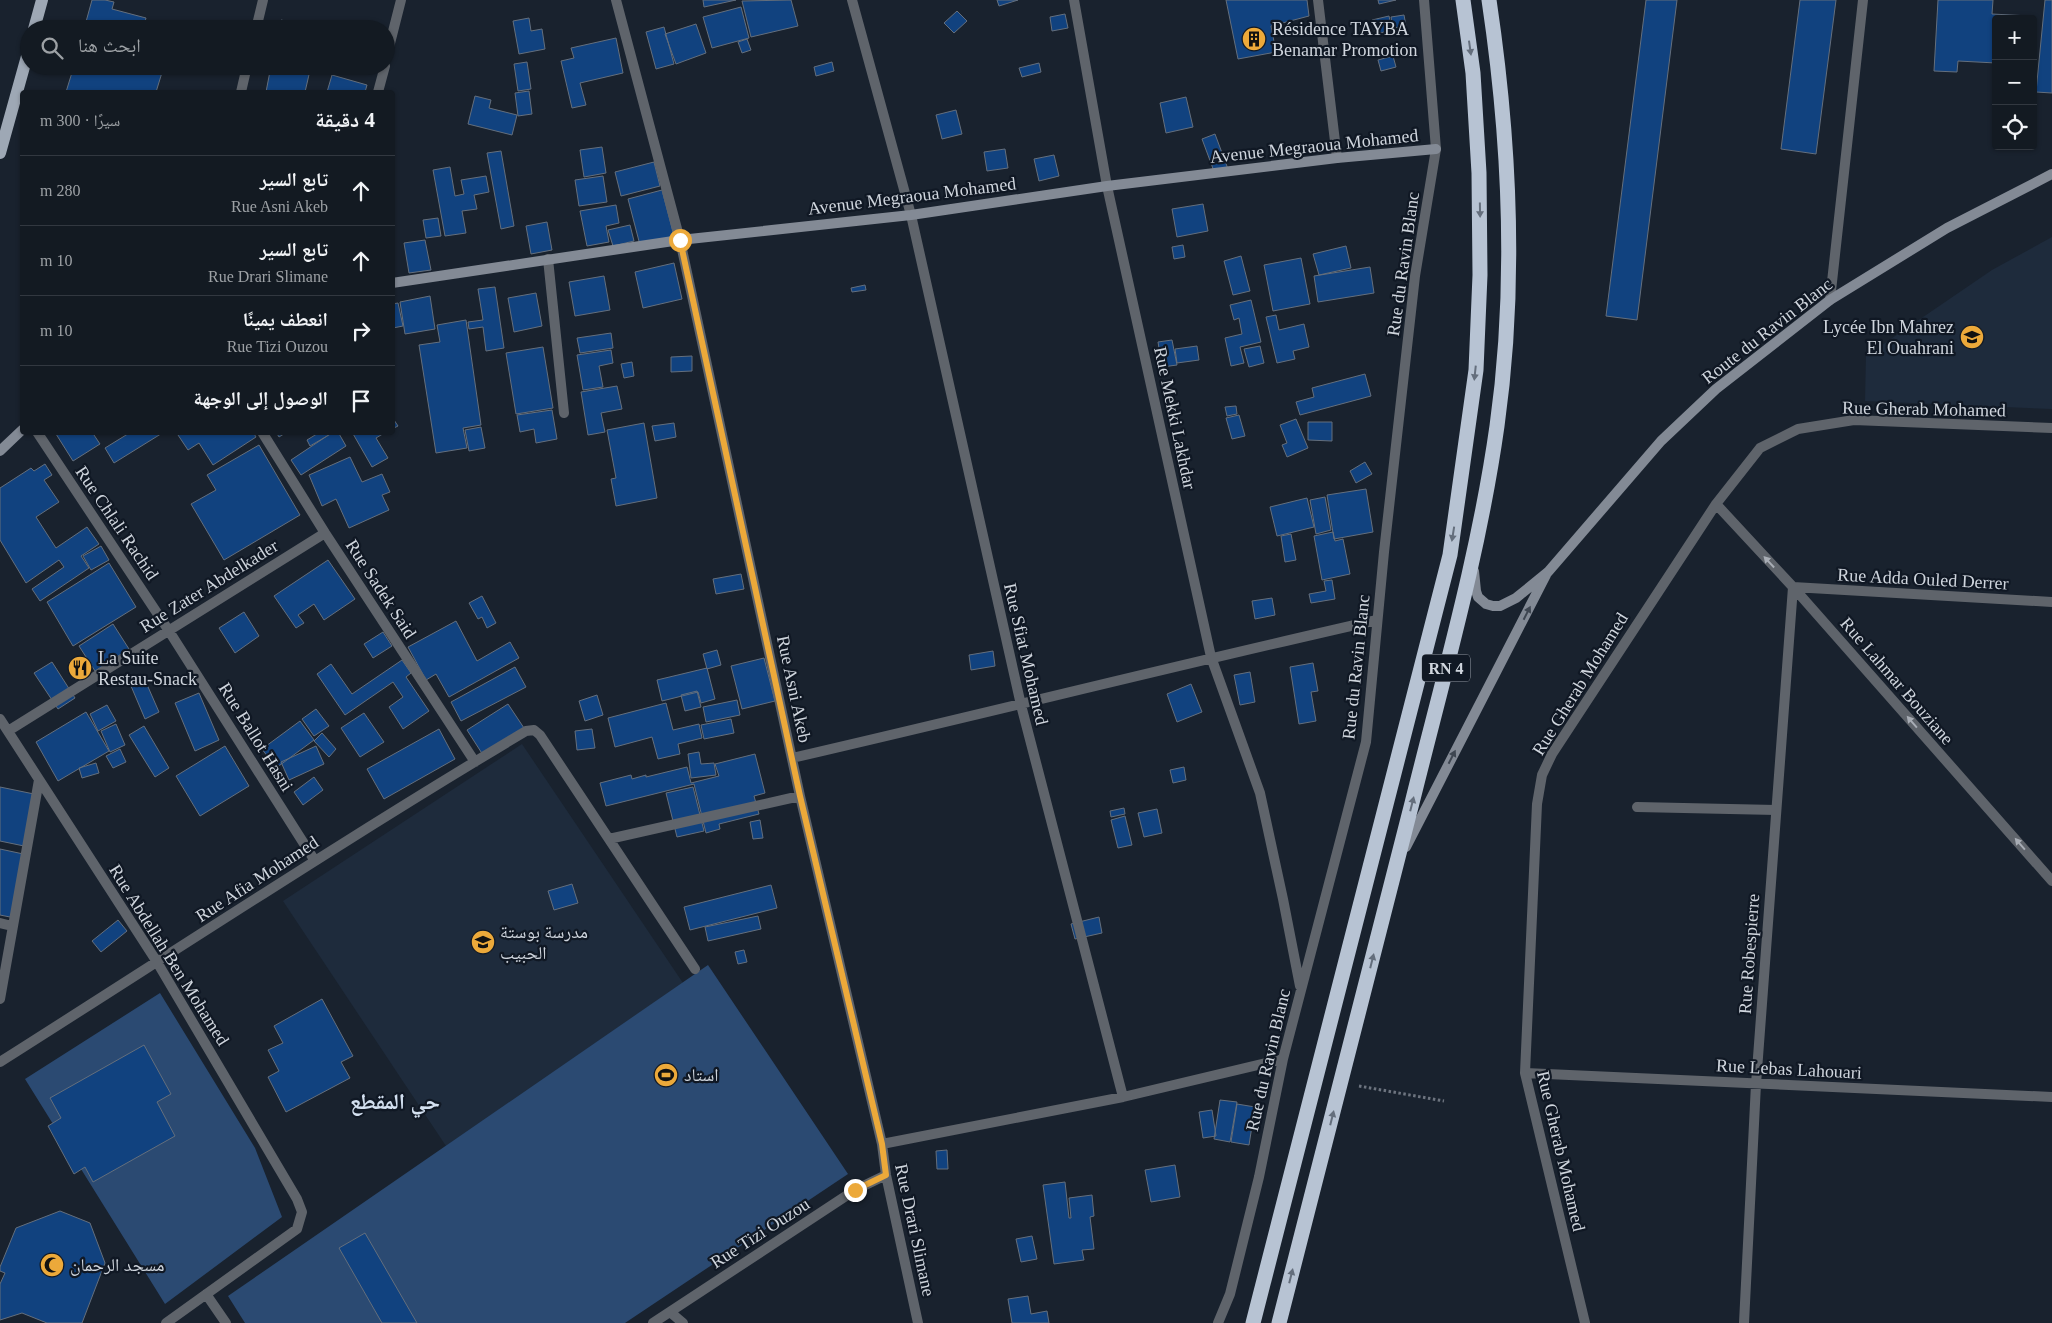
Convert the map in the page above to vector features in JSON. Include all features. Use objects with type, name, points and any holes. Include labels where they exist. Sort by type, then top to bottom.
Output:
[{"type":"highway","name":"RN 4","points":[[1253,1323],[1450,555],[1476,370],[1480,274],[1479,163],[1473,73],[1463,0]]},
{"type":"highway","name":"RN 4","points":[[1279,1323],[1471,573],[1497,426],[1506,334],[1510,238],[1500,74],[1489,0]]},
{"type":"main road","points":[[36,20],[42,0]]},
{"type":"main road","points":[[0,153],[22,75]]},
{"type":"main road","name":"Avenue Megraoua Mohamed","points":[[395,283],[680,240],[911,215],[1107,186],[1337,158],[1436,149]]},
{"type":"main road","name":"Route du Ravin Blanc","points":[[1548,572],[1661,441],[1716,389],[1830,300],[1947,228],[2052,174]]},
{"type":"main road","points":[[0,451],[20,432]]},
{"type":"main road","points":[[1474,553],[1476,591],[1482,601],[1492,606],[1500,606],[1512,601],[1548,572]]},
{"type":"main road","points":[[1397,863],[1548,572]]},
{"type":"street","points":[[258,20],[263,0]]},
{"type":"street","points":[[395,24],[401,0]]},
{"type":"street","name":"Rue Asni Akeb","points":[[616,0],[680,240],[800,796],[882,1144]]},
{"type":"street","name":"Rue Sfiat Mohamed","points":[[852,0],[911,215],[1020,705],[1123,1097]]},
{"type":"street","name":"Rue Mekki Lakhdar","points":[[1074,0],[1107,186],[1211,657],[1260,793],[1301,989]]},
{"type":"street","points":[[1318,0],[1337,158]]},
{"type":"street","name":"Rue du Ravin Blanc","points":[[1218,1323],[1230,1294],[1259,1177],[1283,1059],[1366,742],[1377,620],[1415,276],[1436,149],[1424,0]]},
{"type":"street","points":[[1830,300],[1863,0]]},
{"type":"street","points":[[241,90],[245,75]]},
{"type":"street","points":[[379,90],[383,75]]},
{"type":"street","points":[[548,259],[564,413]]},
{"type":"street","name":"Rue Gherab Mohamed","points":[[1585,1323],[1525,1073],[1537,804],[1542,775],[1552,754],[1716,504],[1760,448],[1798,429],[1854,420],[2052,428]]},
{"type":"street","name":"Rue Chlali Rachid","points":[[39,435],[169,631]]},
{"type":"street","name":"Rue Sadek Said","points":[[264,435],[325,533],[475,762]]},
{"type":"street","name":"Rue Lahmar Bouziane","points":[[1716,504],[1793,587],[2052,881]]},
{"type":"street","name":"Rue Zater Abdelkader","points":[[8,731],[325,533]]},
{"type":"street","name":"Rue Adda Ouled Derrer","points":[[1793,587],[2052,602]]},
{"type":"street","name":"Rue Robespierre","points":[[1744,1323],[1756,1084],[1793,587]]},
{"type":"street","points":[[792,758],[1020,705],[1211,657],[1377,620]]},
{"type":"street","name":"Rue Ballot Hasni","points":[[169,631],[314,861]]},
{"type":"street","name":"Rue Abdellah Ben Mohamed","points":[[0,719],[157,962],[297,1199],[302,1212],[297,1229],[206,1294]]},
{"type":"street","name":"Rue Afia Mohamed","points":[[0,1062],[314,861],[526,732],[534,730],[540,735],[609,839]]},
{"type":"street","points":[[0,999],[38,780]]},
{"type":"street","points":[[695,969],[609,839],[800,796]]},
{"type":"street","points":[[1637,807],[1776,810]]},
{"type":"street","points":[[0,923],[12,926]]},
{"type":"street","points":[[882,1144],[1123,1097],[1283,1059]]},
{"type":"street","name":"Rue Lebas Lahouari","points":[[1525,1073],[2052,1097]]},
{"type":"street","name":"Rue Drari Slimane","points":[[882,1144],[886,1175],[918,1323]]},
{"type":"street","name":"Rue Tizi Ouzou","points":[[654,1323],[855,1190],[886,1175]]},
{"type":"street","points":[[166,1323],[206,1294],[226,1323]]},
{"type":"street","points":[[670,1312],[683,1323]]},
{"type":"path","points":[[1357,1085],[1444,1101]]},
{"type":"shaded area","name":"Lycée Ibn Mahrez El Ouahrani","points":[[2052,237],[2052,409],[1865,401],[1866,356],[1992,270]]},
{"type":"shaded area","name":"مدرسة بوستة الحبيب","points":[[522,744],[683,983],[446,1146],[283,901]]},
{"type":"shaded area","name":"استاد","points":[[708,965],[848,1174],[625,1323],[245,1323],[228,1296]]},
{"type":"shaded area","points":[[160,993],[255,1148],[282,1217],[165,1304],[25,1079]]},
{"type":"building","points":[[92,0],[114,2],[112,9],[146,18],[145,20],[86,20]]},
{"type":"building","points":[[703,0],[736,0],[704,7]]},
{"type":"building","points":[[791,0],[798,26],[751,37],[742,1]]},
{"type":"building","points":[[997,0],[1018,0],[999,6]]},
{"type":"building","name":"Résidence TAYBA Benamar Promotion","points":[[1226,0],[1307,0],[1309,16],[1271,26],[1276,52],[1238,59]]},
{"type":"building","points":[[1378,0],[1396,0],[1379,4]]},
{"type":"building","points":[[1646,0],[1677,0],[1637,320],[1606,316]]},
{"type":"building","points":[[1800,0],[1836,0],[1816,154],[1781,149]]},
{"type":"building","points":[[1938,0],[1993,0],[1992,14],[2011,15],[1992,15],[1992,63],[1958,61],[1957,72],[1934,71]]},
{"type":"building","points":[[2045,0],[2052,0],[2052,93],[2037,92]]},
{"type":"building","points":[[741,7],[749,38],[712,48],[703,17]]},
{"type":"building","points":[[957,11],[967,21],[954,33],[944,23]]},
{"type":"building","points":[[1065,14],[1068,28],[1052,31],[1050,17]]},
{"type":"building","points":[[1404,15],[1406,26],[1393,28],[1391,17]]},
{"type":"building","points":[[1389,16],[1392,30],[1376,34],[1372,20]]},
{"type":"building","points":[[529,18],[531,31],[542,29],[545,49],[519,54],[513,21]]},
{"type":"building","points":[[696,24],[706,53],[676,64],[665,34]]},
{"type":"building","points":[[664,27],[674,64],[656,69],[646,32]]},
{"type":"building","points":[[616,38],[623,73],[580,83],[586,105],[572,108],[561,61],[574,58],[571,48]]},
{"type":"building","points":[[747,39],[751,50],[742,53],[738,42]]},
{"type":"building","points":[[1393,56],[1396,67],[1381,71],[1378,60]]},
{"type":"building","points":[[527,62],[531,89],[518,91],[514,64]]},
{"type":"building","points":[[832,62],[834,71],[816,76],[814,67]]},
{"type":"building","points":[[1039,63],[1041,72],[1022,77],[1019,68]]},
{"type":"building","points":[[71,75],[161,75],[157,90],[67,90]]},
{"type":"building","points":[[269,75],[309,75],[305,90],[266,90]]},
{"type":"building","points":[[332,75],[367,85],[366,90],[328,90]]},
{"type":"building","points":[[529,91],[532,114],[518,116],[515,93]]},
{"type":"building","points":[[475,96],[491,100],[489,108],[517,115],[512,135],[468,124]]},
{"type":"building","points":[[1186,97],[1193,127],[1166,133],[1160,103]]},
{"type":"building","points":[[956,110],[962,134],[942,139],[936,115]]},
{"type":"building","points":[[1215,134],[1228,169],[1215,174],[1202,139]]},
{"type":"building","points":[[602,147],[606,173],[584,177],[580,150]]},
{"type":"building","points":[[1005,149],[1008,168],[987,171],[984,152]]},
{"type":"building","points":[[501,151],[514,226],[501,229],[487,153]]},
{"type":"building","points":[[1054,155],[1059,176],[1039,181],[1034,159]]},
{"type":"building","points":[[654,162],[660,186],[621,196],[615,172]]},
{"type":"building","points":[[450,167],[455,196],[464,194],[461,180],[486,176],[489,192],[474,195],[477,209],[462,211],[466,233],[445,236],[433,170]]},
{"type":"building","points":[[603,176],[607,202],[579,206],[575,180]]},
{"type":"building","points":[[662,190],[674,236],[640,245],[628,199]]},
{"type":"building","points":[[1203,204],[1208,231],[1177,237],[1172,209]]},
{"type":"building","points":[[616,205],[619,223],[606,226],[609,242],[587,246],[580,211]]},
{"type":"building","points":[[438,218],[441,236],[426,238],[423,220]]},
{"type":"building","points":[[547,222],[552,250],[531,254],[526,226]]},
{"type":"building","points":[[630,225],[634,241],[613,246],[608,230]]},
{"type":"building","points":[[425,240],[431,270],[409,273],[404,243]]},
{"type":"building","points":[[1183,245],[1185,257],[1174,259],[1172,247]]},
{"type":"building","points":[[1346,246],[1351,268],[1319,275],[1313,254]]},
{"type":"building","points":[[1241,256],[1250,291],[1233,295],[1224,261]]},
{"type":"building","points":[[1301,258],[1310,304],[1273,311],[1264,265]]},
{"type":"building","points":[[674,263],[682,299],[643,308],[635,272]]},
{"type":"building","points":[[1370,267],[1374,293],[1318,302],[1314,276]]},
{"type":"building","points":[[604,276],[610,310],[575,316],[569,282]]},
{"type":"building","points":[[865,285],[866,290],[852,292],[851,288]]},
{"type":"building","points":[[495,287],[504,348],[486,351],[483,327],[469,329],[468,322],[483,320],[478,289]]},
{"type":"building","points":[[536,293],[542,326],[514,332],[508,298]]},
{"type":"building","points":[[430,296],[435,329],[405,334],[400,302]]},
{"type":"building","points":[[1251,300],[1261,342],[1240,347],[1244,363],[1231,366],[1225,338],[1242,334],[1239,318],[1234,320],[1230,305]]},
{"type":"building","points":[[398,303],[403,326],[395,328],[395,304]]},
{"type":"building","points":[[1276,315],[1279,330],[1304,324],[1309,347],[1293,351],[1295,359],[1277,363],[1266,317]]},
{"type":"building","points":[[466,320],[481,425],[463,428],[467,448],[436,453],[419,345],[440,342],[437,325]]},
{"type":"building","points":[[611,333],[613,348],[580,353],[577,338]]},
{"type":"building","points":[[1172,340],[1177,365],[1162,367],[1158,342]]},
{"type":"building","points":[[1197,346],[1199,360],[1177,363],[1175,349]]},
{"type":"building","points":[[1260,346],[1264,363],[1249,367],[1244,349]]},
{"type":"building","points":[[543,347],[553,408],[516,414],[506,353]]},
{"type":"building","points":[[611,350],[613,363],[599,366],[603,387],[583,390],[577,355]]},
{"type":"building","points":[[692,356],[692,371],[671,372],[671,357]]},
{"type":"building","points":[[632,362],[634,376],[624,378],[621,364]]},
{"type":"building","points":[[1365,374],[1371,396],[1300,415],[1296,402],[1314,397],[1312,388]]},
{"type":"building","points":[[617,386],[622,409],[601,413],[605,432],[588,435],[581,392]]},
{"type":"building","points":[[1236,406],[1237,414],[1227,416],[1225,407]]},
{"type":"building","points":[[552,410],[557,439],[536,443],[534,429],[520,432],[517,415]]},
{"type":"building","points":[[1239,415],[1245,436],[1232,439],[1226,418]]},
{"type":"building","points":[[1296,419],[1308,448],[1287,457],[1282,445],[1287,443],[1280,425]]},
{"type":"building","points":[[1308,422],[1332,422],[1332,441],[1308,440]]},
{"type":"building","points":[[644,423],[657,498],[616,506],[611,479],[616,478],[607,430]]},
{"type":"building","points":[[674,423],[676,437],[655,441],[652,426]]},
{"type":"building","points":[[481,427],[485,448],[469,451],[465,430]]},
{"type":"building","points":[[57,435],[94,435],[100,444],[73,461]]},
{"type":"building","points":[[126,435],[159,435],[114,463],[105,448]]},
{"type":"building","points":[[178,435],[255,435],[256,437],[213,465],[199,443],[188,450]]},
{"type":"building","points":[[315,435],[329,435],[310,446],[307,440]]},
{"type":"building","points":[[328,435],[340,435],[346,446],[301,475],[291,460]]},
{"type":"building","points":[[354,435],[381,435],[376,438],[388,458],[372,467]]},
{"type":"building","points":[[259,445],[300,515],[224,560],[191,504],[216,490],[207,475]]},
{"type":"building","points":[[350,457],[362,482],[382,474],[390,492],[382,495],[389,510],[349,528],[336,499],[322,506],[309,475]]},
{"type":"building","points":[[1365,462],[1372,474],[1356,483],[1350,471]]},
{"type":"building","points":[[45,464],[52,475],[44,480],[59,502],[36,517],[56,548],[87,527],[99,544],[81,556],[89,568],[40,601],[32,589],[64,567],[59,560],[26,583],[0,540],[0,488],[31,468],[34,471]]},
{"type":"building","points":[[1366,489],[1373,532],[1334,539],[1327,495]]},
{"type":"building","points":[[1325,497],[1331,530],[1316,534],[1310,500]]},
{"type":"building","points":[[1307,498],[1314,527],[1277,536],[1270,507]]},
{"type":"building","points":[[1333,532],[1335,541],[1343,539],[1350,574],[1322,580],[1314,536]]},
{"type":"building","points":[[1291,534],[1296,560],[1285,562],[1281,536]]},
{"type":"building","points":[[101,546],[109,560],[91,570],[83,556]]},
{"type":"building","points":[[328,560],[355,599],[324,620],[314,604],[298,615],[304,623],[296,628],[274,596]]},
{"type":"building","points":[[109,563],[136,607],[73,646],[47,602]]},
{"type":"building","points":[[741,574],[744,589],[716,594],[713,579]]},
{"type":"building","points":[[1332,580],[1335,599],[1311,603],[1309,594],[1326,591],[1324,581]]},
{"type":"building","points":[[482,596],[496,623],[487,628],[482,617],[478,619],[469,603]]},
{"type":"building","points":[[1272,598],[1275,615],[1255,619],[1252,601]]},
{"type":"building","points":[[244,612],[259,636],[235,653],[219,628]]},
{"type":"building","points":[[456,621],[477,661],[510,642],[519,658],[449,697],[436,674],[426,680],[408,647]]},
{"type":"building","points":[[113,624],[129,649],[95,671],[79,646]]},
{"type":"building","points":[[383,632],[392,646],[373,658],[364,644]]},
{"type":"building","points":[[717,650],[721,665],[707,669],[703,654]]},
{"type":"building","points":[[993,651],[995,666],[971,670],[969,655]]},
{"type":"building","points":[[764,658],[775,701],[742,709],[731,666]]},
{"type":"building","points":[[402,660],[411,673],[406,677],[429,711],[403,729],[389,707],[403,697],[393,682],[345,715],[317,674],[331,664],[352,694]]},
{"type":"building","points":[[52,662],[75,698],[58,709],[34,673]]},
{"type":"building","points":[[1313,663],[1318,691],[1311,692],[1316,721],[1299,724],[1290,667]]},
{"type":"building","points":[[515,667],[526,687],[461,721],[451,702]]},
{"type":"building","points":[[707,668],[715,699],[701,703],[698,692],[662,701],[657,680]]},
{"type":"building","points":[[1250,672],[1255,702],[1240,705],[1234,675]]},
{"type":"building","points":[[145,680],[159,712],[145,719],[131,686]]},
{"type":"building","points":[[1191,684],[1202,712],[1177,722],[1167,694]]},
{"type":"building","points":[[697,691],[701,707],[685,711],[681,695]]},
{"type":"building","points":[[199,693],[219,740],[195,751],[175,703]]},
{"type":"building","points":[[597,695],[603,715],[585,721],[579,701]]},
{"type":"building","points":[[737,700],[740,715],[706,722],[703,707]]},
{"type":"building","points":[[666,703],[673,730],[699,724],[702,738],[678,744],[680,754],[658,759],[652,737],[615,747],[608,718]]},
{"type":"building","points":[[508,704],[524,728],[483,755],[467,730]]},
{"type":"building","points":[[107,705],[116,721],[98,731],[90,714]]},
{"type":"building","points":[[316,709],[329,726],[314,736],[302,719]]},
{"type":"building","points":[[86,712],[109,751],[58,781],[36,742]]},
{"type":"building","points":[[364,713],[384,742],[360,757],[341,728]]},
{"type":"building","points":[[731,719],[734,733],[704,739],[701,725]]},
{"type":"building","points":[[300,721],[314,740],[276,768],[262,749]]},
{"type":"building","points":[[116,724],[125,745],[110,752],[101,731]]},
{"type":"building","points":[[144,726],[169,768],[155,777],[129,735]]},
{"type":"building","points":[[439,729],[455,759],[384,799],[367,769]]},
{"type":"building","points":[[592,729],[595,748],[577,750],[575,731]]},
{"type":"building","points":[[322,733],[336,749],[329,757],[314,741]]},
{"type":"building","points":[[225,746],[249,786],[200,816],[176,776]]},
{"type":"building","points":[[316,746],[324,764],[289,780],[281,762]]},
{"type":"building","points":[[120,749],[126,762],[113,768],[106,756]]},
{"type":"building","points":[[699,752],[701,764],[714,763],[716,775],[691,778],[688,754]]},
{"type":"building","points":[[755,754],[765,793],[754,796],[759,814],[719,824],[720,829],[706,833],[694,784],[606,806],[600,783],[631,775],[632,779],[646,775],[646,777],[687,767],[691,783],[719,776],[715,764]]},
{"type":"building","points":[[96,763],[99,773],[82,778],[79,768]]},
{"type":"building","points":[[1184,767],[1186,780],[1173,783],[1170,770]]},
{"type":"building","points":[[314,777],[323,790],[303,805],[294,792]]},
{"type":"building","points":[[0,787],[34,794],[24,846],[0,841]]},
{"type":"building","points":[[693,787],[704,831],[677,837],[666,793]]},
{"type":"building","points":[[1124,808],[1125,814],[1111,817],[1110,811]]},
{"type":"building","points":[[1157,809],[1162,833],[1144,837],[1138,813]]},
{"type":"building","points":[[1125,816],[1132,845],[1118,848],[1111,820]]},
{"type":"building","points":[[760,820],[763,838],[753,839],[750,822]]},
{"type":"building","points":[[0,849],[28,855],[15,918],[0,915]]},
{"type":"building","points":[[572,884],[578,903],[554,910],[548,891]]},
{"type":"building","points":[[771,885],[777,908],[690,930],[684,907]]},
{"type":"building","points":[[758,916],[761,929],[708,941],[705,927]]},
{"type":"building","points":[[1099,917],[1102,933],[1075,939],[1071,924]]},
{"type":"building","points":[[118,920],[127,931],[101,952],[92,941]]},
{"type":"building","points":[[744,950],[747,962],[738,964],[735,952]]},
{"type":"building","points":[[322,999],[353,1056],[341,1062],[350,1078],[286,1112],[268,1077],[279,1071],[268,1050],[283,1043],[274,1026]]},
{"type":"building","points":[[144,1045],[171,1094],[157,1102],[175,1136],[93,1182],[85,1167],[74,1174],[48,1126],[61,1118],[50,1098]]},
{"type":"building","points":[[1220,1100],[1237,1102],[1230,1142],[1214,1139]]},
{"type":"building","points":[[1237,1104],[1255,1107],[1249,1145],[1231,1142]]},
{"type":"building","points":[[1212,1110],[1216,1136],[1203,1138],[1199,1112]]},
{"type":"building","points":[[947,1150],[948,1169],[937,1169],[936,1151]]},
{"type":"building","points":[[1175,1165],[1180,1197],[1151,1202],[1145,1170]]},
{"type":"building","points":[[1065,1182],[1069,1218],[1071,1218],[1069,1198],[1092,1195],[1094,1216],[1090,1217],[1094,1249],[1082,1250],[1084,1260],[1054,1264],[1043,1185]]},
{"type":"building","name":"مسجد الرحمان","points":[[60,1211],[90,1223],[105,1263],[82,1323],[47,1323],[22,1313],[0,1320],[0,1284],[5,1273],[0,1271],[0,1267],[16,1228]]},
{"type":"building","points":[[365,1233],[417,1323],[382,1323],[339,1248]]},
{"type":"building","points":[[1032,1236],[1037,1259],[1021,1262],[1016,1239]]},
{"type":"building","points":[[1028,1296],[1031,1314],[1047,1311],[1049,1323],[1012,1323],[1008,1299]]},
{"type":"place","name":"Résidence TAYBA Benamar Promotion","points":[[1254,39]]},
{"type":"place","name":"Lycée Ibn Mahrez El Ouahrani","points":[[1972,337]]},
{"type":"place","name":"La Suite Restau-Snack","points":[[80,668]]},
{"type":"place","name":"مدرسة بوستة الحبيب","points":[[483,942]]},
{"type":"place","name":"استاد","points":[[666,1075]]},
{"type":"place","name":"مسجد الرحمان","points":[[52,1265]]},
{"type":"district","name":"حي المقطع","points":[[395,1101]]},
{"type":"route","points":[[680,240],[800,796],[882,1144],[886,1175],[855,1190]]}]
